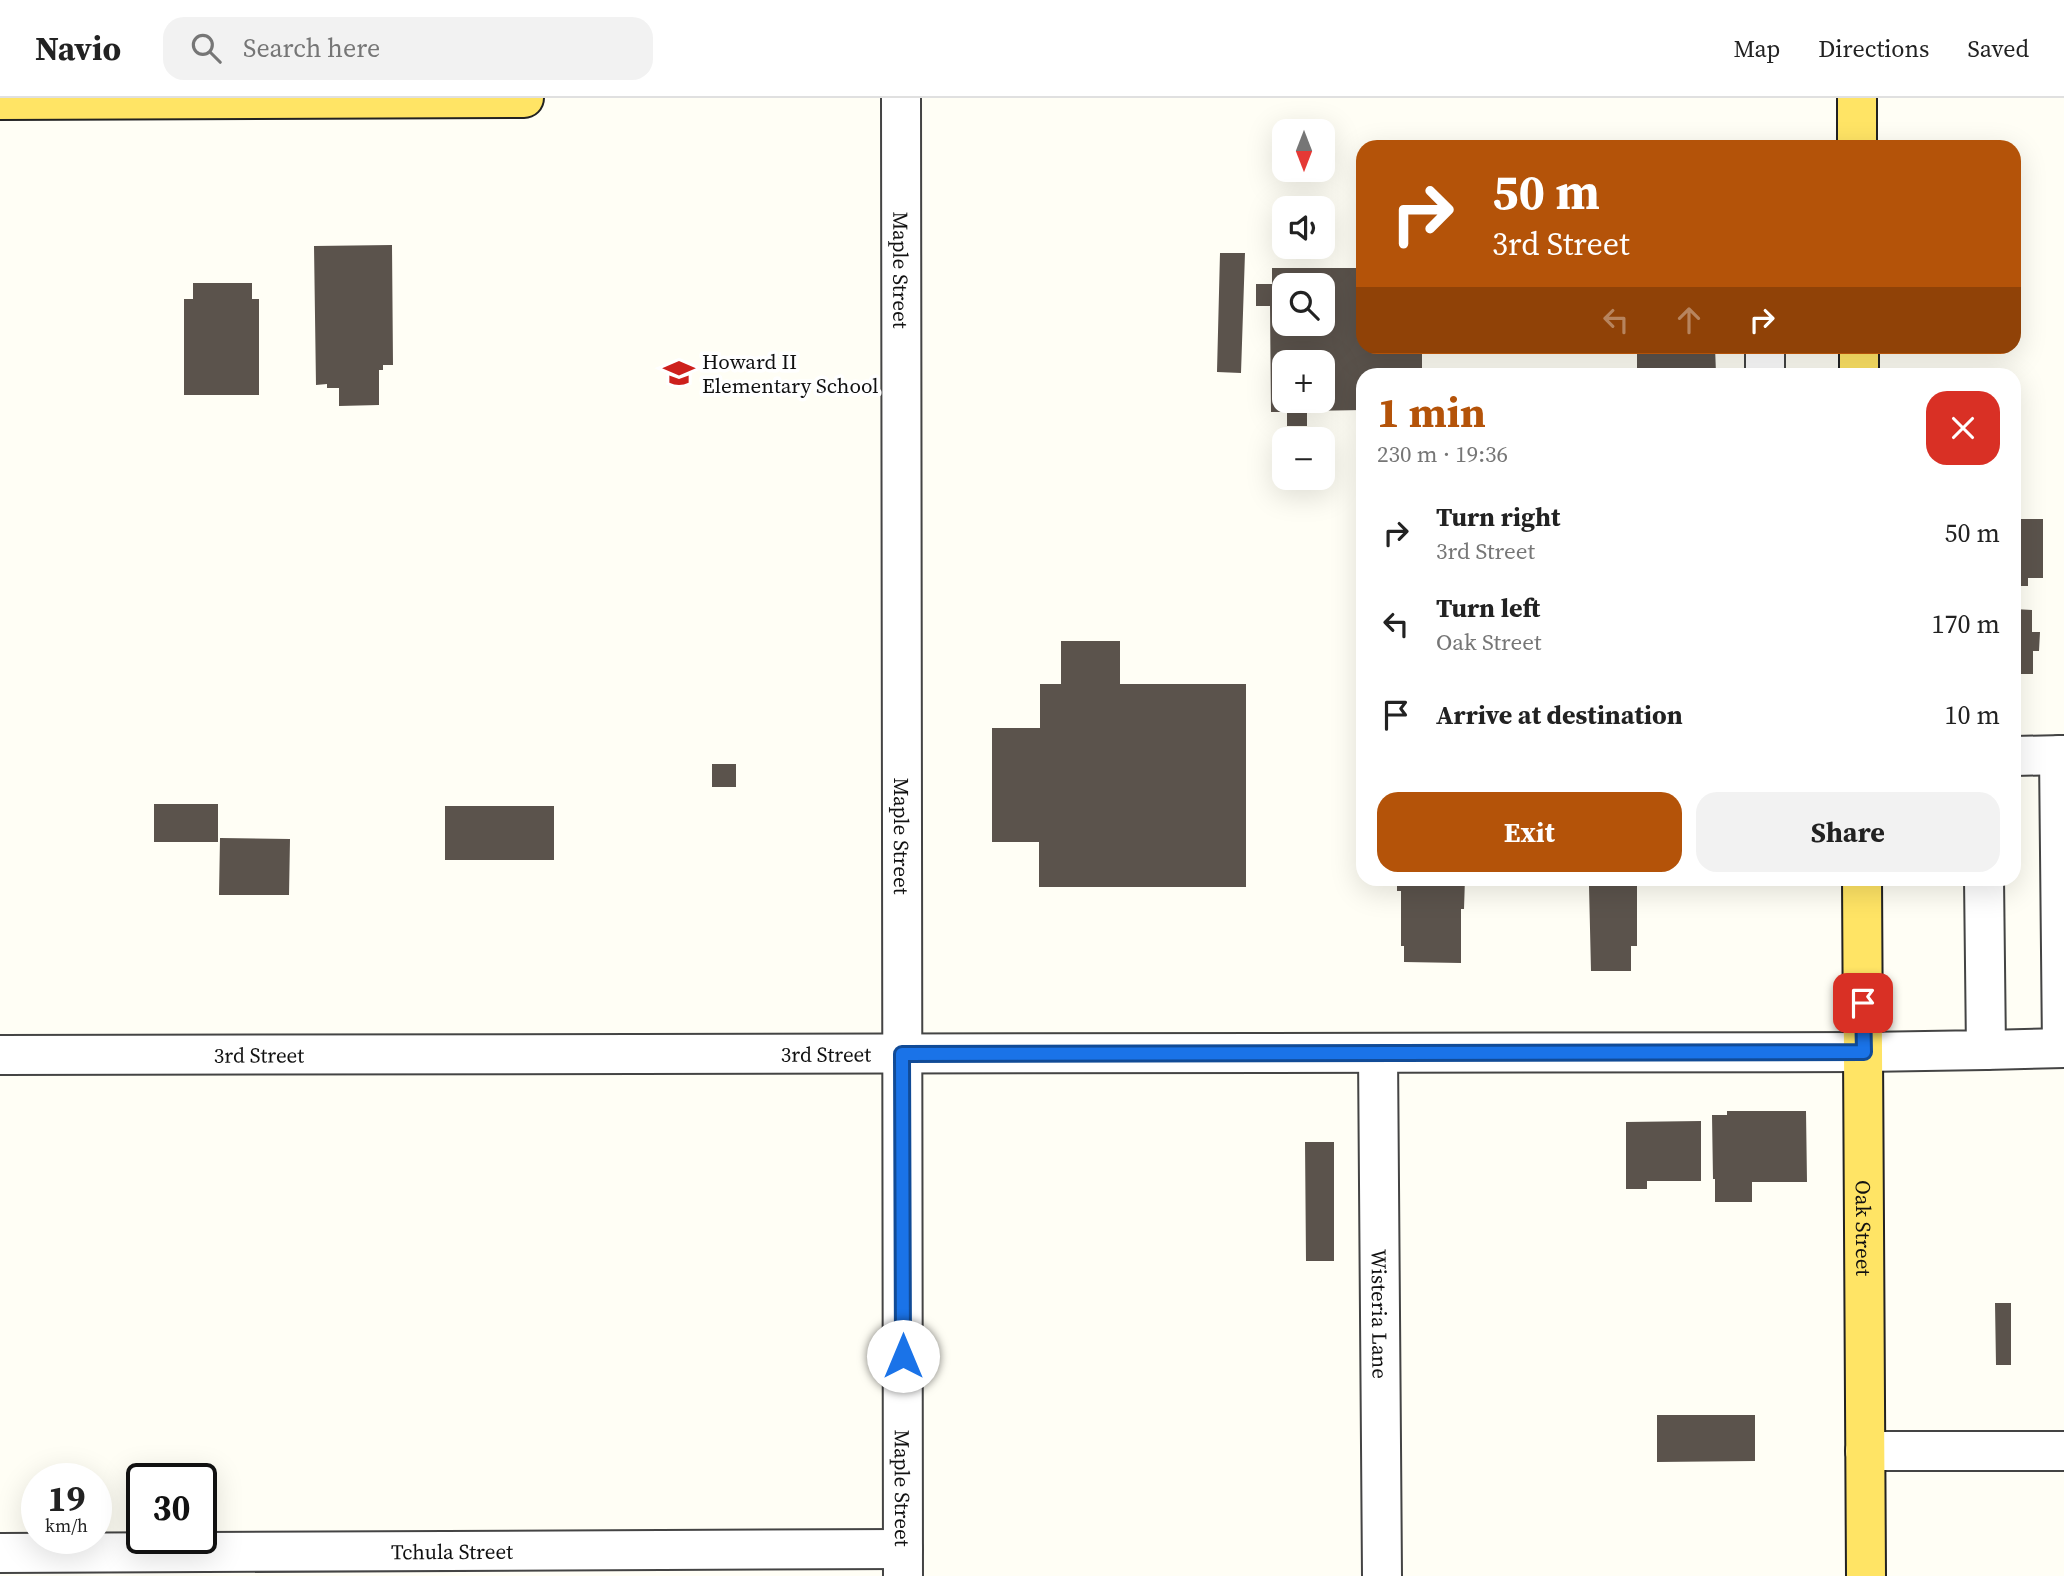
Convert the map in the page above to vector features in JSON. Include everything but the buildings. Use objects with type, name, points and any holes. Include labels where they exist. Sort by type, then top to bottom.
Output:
[{"type":"main road","points":[[0,100],[524,98]]},
{"type":"main road","points":[[1857,98],[1857,140]]},
{"type":"main road","name":"Oak Street","points":[[1862,886],[1866,1576]]},
{"type":"street","name":"Maple Street","points":[[901,98],[903,1562]]},
{"type":"street","points":[[2021,756],[2062,755],[2063,1048]]},
{"type":"street","points":[[1984,886],[1986,1049]]},
{"type":"street","name":"3rd Street","points":[[0,1055],[1864,1052],[2063,1048]]},
{"type":"street","name":"Wisteria Lane","points":[[1378,1053],[1382,1576]]},
{"type":"street","points":[[1865,1451],[2064,1451]]},
{"type":"street","name":"Tchula Street","points":[[0,1553],[903,1562]]},
{"type":"place","name":"Howard II Elementary School","points":[[679,373]]},
{"type":"route","points":[[903,1356],[902,1054],[1864,1052],[1863,1003]]}]
